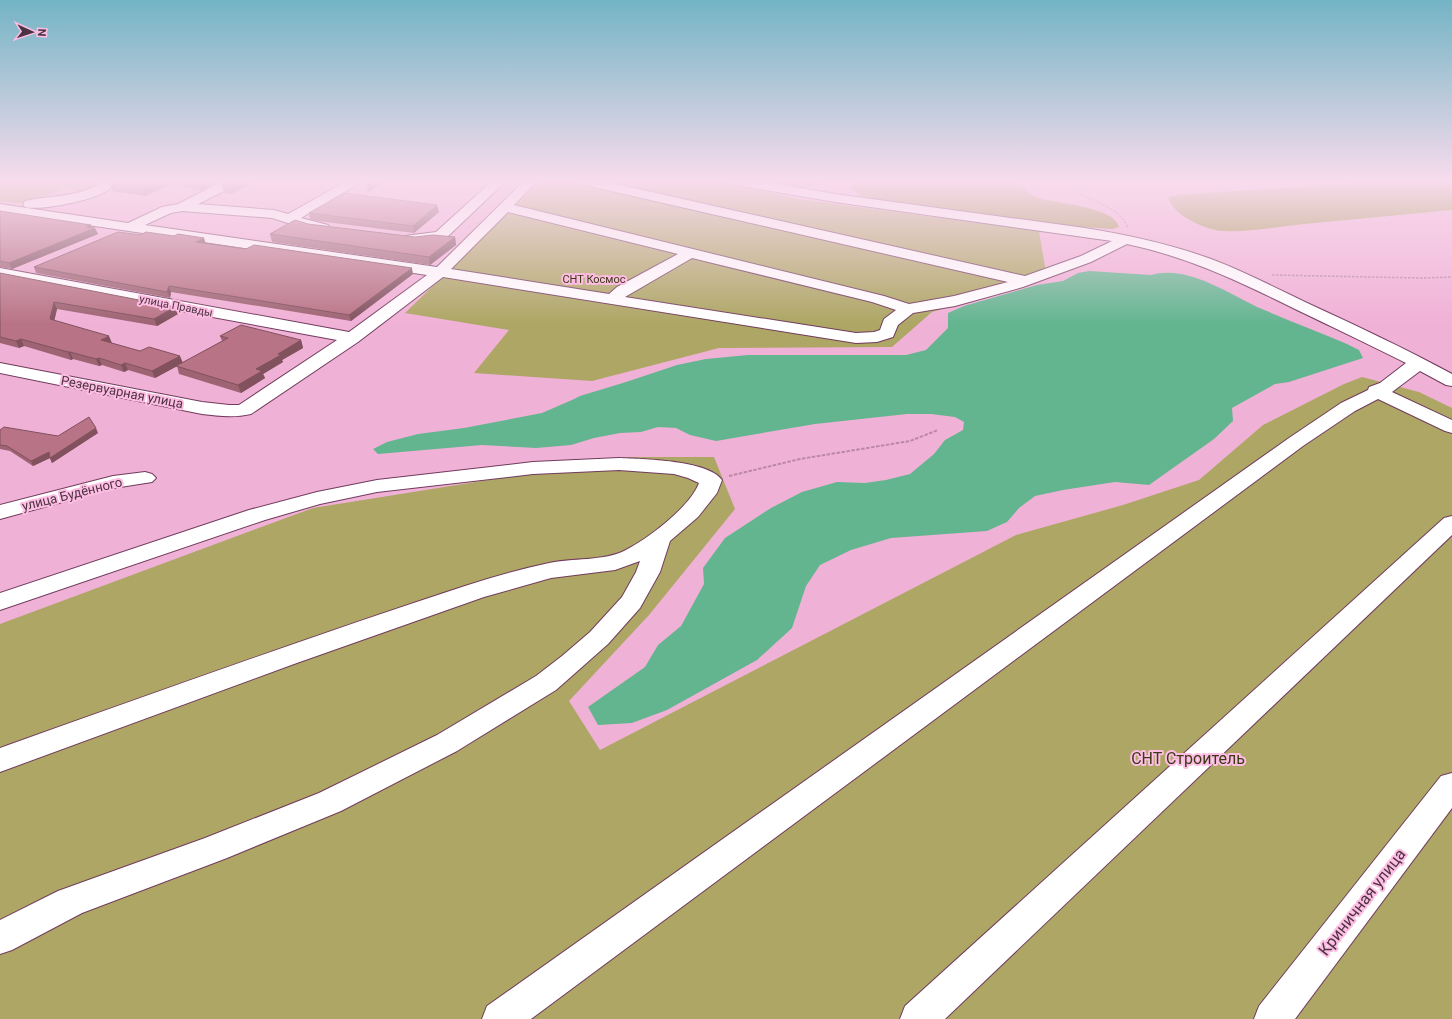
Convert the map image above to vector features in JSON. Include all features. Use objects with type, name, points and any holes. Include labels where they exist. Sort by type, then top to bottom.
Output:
[{"type":"street","points":[[103,239],[126,229]]},
{"type":"street","points":[[149,229],[440,272],[856,338],[877,337],[886,333],[890,323],[908,310],[955,301],[1026,281],[1086,259],[1114,247],[1126,239]]},
{"type":"street","points":[[398,238],[418,239],[440,236],[448,229]]},
{"type":"street","points":[[352,338],[440,272],[484,229]]},
{"type":"street","points":[[592,229],[878,299],[908,310]]},
{"type":"street","points":[[795,229],[1026,281]]},
{"type":"street","points":[[1060,229],[1126,239],[1185,255],[1237,275],[1379,342],[1452,381]]},
{"type":"street","points":[[612,300],[623,290],[690,253]]},
{"type":"street","points":[[5,276],[36,266]]},
{"type":"street","name":"улица Правды","points":[[5,276],[352,338]]},
{"type":"street","name":"Резервуарная улица","points":[[0,368],[202,408],[229,411],[244,410],[352,338]]},
{"type":"street","points":[[500,1019],[1296,442],[1348,407],[1376,391],[1387,387],[1409,369],[1420,364]]},
{"type":"street","points":[[1376,391],[1452,427]]},
{"type":"street","points":[[0,602],[257,515],[317,498],[377,486],[532,468],[619,464],[674,468],[695,473],[711,480],[706,493],[690,512],[660,538],[632,556],[616,562],[550,570],[475,591],[293,654],[0,760]]},
{"type":"street","name":"улица Будённого","points":[[0,512],[113,482],[145,478]]},
{"type":"street","points":[[918,1019],[1452,523]]},
{"type":"street","points":[[0,938],[70,902],[216,848],[330,802],[447,743],[524,697],[546,683],[571,663],[598,638],[630,602],[648,572],[660,538]]},
{"type":"street","name":"Криничная улица","points":[[1272,1019],[1452,785]]},
{"type":"path","points":[[1126,239],[1129,235],[1128,229]]},
{"type":"path","points":[[1237,275],[1326,275],[1421,278],[1452,277]]},
{"type":"path","points":[[711,480],[800,459],[910,441],[938,430]]},
{"type":"green space","name":"СНТ Космос","points":[[492,229],[1021,229],[1039,231],[1047,279],[932,312],[892,347],[719,348],[592,381],[474,373],[509,330],[405,313]]},
{"type":"green space","name":"СНТ Строитель","points":[[1362,377],[1419,392],[1452,408],[1452,1019],[0,1019],[0,624],[313,508],[631,457],[714,457],[735,509],[649,615],[569,701],[600,750],[1016,535],[1123,505],[1199,480],[1263,425],[1344,384]]},
{"type":"shaded area","points":[[1209,229],[1265,229],[1232,231]]},
{"type":"shaded area","points":[[1089,271],[1151,275],[1165,273],[1194,277],[1223,289],[1262,309],[1347,344],[1359,350],[1363,358],[1289,382],[1275,384],[1232,408],[1233,421],[1214,439],[1149,485],[1115,482],[1035,496],[1019,508],[1007,522],[987,531],[891,538],[851,550],[820,565],[806,586],[792,628],[757,660],[667,710],[632,723],[598,725],[588,707],[645,667],[658,645],[681,626],[704,584],[703,568],[725,538],[771,508],[802,492],[837,482],[865,483],[910,474],[934,454],[945,440],[963,430],[964,422],[955,417],[931,414],[907,414],[815,424],[716,441],[690,435],[676,428],[658,427],[641,432],[620,433],[594,438],[571,445],[536,448],[482,445],[378,454],[373,449],[387,442],[418,434],[464,428],[542,413],[580,396],[677,365],[706,359],[748,355],[906,355],[926,350],[948,328],[948,313],[964,306],[1037,285],[1063,281],[1078,273]]},
{"type":"building","points":[[0,229],[94,229],[9,263],[0,261]]},
{"type":"building","points":[[280,229],[345,229],[415,237],[433,235],[455,237],[429,257],[270,234]]},
{"type":"building","points":[[118,232],[140,235],[146,232],[174,236],[178,234],[204,238],[196,242],[246,249],[254,245],[412,268],[349,315],[169,286],[167,292],[34,267]]},
{"type":"building","points":[[0,273],[175,307],[154,319],[54,302],[50,319],[109,336],[101,340],[140,351],[149,347],[180,356],[152,371],[125,363],[121,365],[99,358],[96,359],[21,339],[16,341],[0,337]]},
{"type":"building","points":[[241,325],[301,340],[278,354],[281,355],[256,369],[262,371],[238,385],[176,366],[228,338],[220,336]]},
{"type":"building","points":[[89,417],[96,428],[50,458],[49,452],[31,461],[7,446],[0,445],[0,430],[4,427],[58,436]]}]
